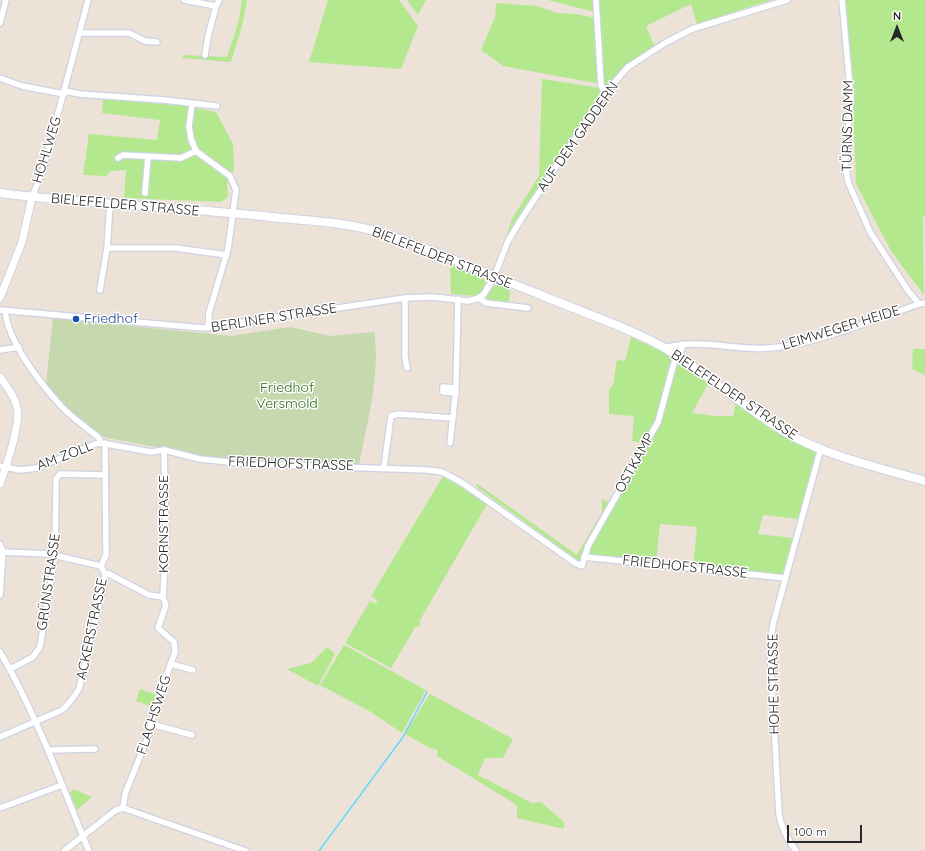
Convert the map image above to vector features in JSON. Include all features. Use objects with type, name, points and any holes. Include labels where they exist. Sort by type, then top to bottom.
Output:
[{"type":"main road","name":"BIELEFELDER STRASSE","points":[[0,193],[110,205],[233,213],[332,222],[386,234],[618,326],[664,348],[678,356],[786,432],[821,448],[925,481]]},
{"type":"street","points":[[0,23],[6,0]]},
{"type":"street","name":"HOHLWEG","points":[[0,298],[22,242],[32,197],[43,170],[81,33],[88,0]]},
{"type":"street","points":[[184,0],[216,6]]},
{"type":"street","points":[[205,55],[208,36],[219,0]]},
{"type":"street","points":[[596,0],[601,85],[605,93]]},
{"type":"street","name":"AUF DEM GADDERN","points":[[494,276],[508,242],[605,93],[628,67],[665,43],[692,29],[787,0]]},
{"type":"street","name":"TÜRNS DAMM","points":[[842,0],[851,98],[845,161],[848,182],[870,232],[907,289],[922,303]]},
{"type":"street","points":[[81,33],[130,33],[145,41],[157,42]]},
{"type":"street","points":[[0,78],[22,86],[64,92],[217,106]]},
{"type":"street","points":[[192,104],[190,130],[196,151],[230,176],[236,190],[226,255],[209,313],[208,328]]},
{"type":"street","points":[[118,158],[123,155],[181,158],[196,151]]},
{"type":"street","points":[[145,193],[148,156]]},
{"type":"street","points":[[100,290],[107,248],[110,205]]},
{"type":"street","points":[[107,248],[175,248],[226,255]]},
{"type":"street","points":[[479,298],[488,290],[494,276]]},
{"type":"street","name":"BERLINER STRASSE","points":[[3,310],[208,328],[405,298],[429,297],[468,301],[479,298],[486,303],[528,308]]},
{"type":"street","points":[[405,298],[405,357],[407,368]]},
{"type":"street","points":[[450,442],[456,391],[458,299]]},
{"type":"street","name":"LEIMWEGER HEIDE","points":[[664,348],[684,344],[764,348],[780,347],[813,339],[922,303]]},
{"type":"street","points":[[3,310],[6,320],[23,355],[61,406],[103,443]]},
{"type":"street","points":[[678,356],[684,344]]},
{"type":"street","points":[[0,350],[19,347]]},
{"type":"street","name":"OSTKAMP","points":[[582,566],[588,546],[658,422],[678,356]]},
{"type":"street","points":[[0,377],[13,396],[18,408],[18,421],[3,467],[0,484]]},
{"type":"street","points":[[384,467],[391,416],[398,414],[453,418]]},
{"type":"street","name":"FRIEDHOFSTRASSE","points":[[103,443],[151,452],[164,450],[200,459],[248,464],[384,467],[442,472],[575,563],[582,566]]},
{"type":"street","name":"AM ZOLL","points":[[3,467],[20,470],[37,468],[103,443]]},
{"type":"street","name":"ACKERSTRASSE","points":[[0,736],[62,710],[77,694],[82,680],[105,574],[101,566],[106,555],[103,443]]},
{"type":"street","name":"HOHE STRASSE","points":[[796,851],[789,842],[781,826],[779,814],[770,648],[773,624],[821,448]]},
{"type":"street","name":"KORNSTRASSE","points":[[163,597],[166,539],[164,450]]},
{"type":"street","name":"GRÜNSTRASSE","points":[[10,669],[33,657],[40,647],[55,555],[56,479],[60,474],[105,475]]},
{"type":"street","points":[[0,544],[3,552],[0,595]]},
{"type":"street","points":[[3,552],[32,552],[55,555],[101,566]]},
{"type":"street","name":"FRIEDHOFSTRASSE","points":[[584,557],[785,578]]},
{"type":"street","points":[[105,574],[109,574],[149,595],[163,597]]},
{"type":"street","name":"FLACHSWEG","points":[[124,808],[125,794],[149,734],[175,652],[174,642],[158,628],[166,605],[163,597]]},
{"type":"street","points":[[0,652],[36,721],[89,851]]},
{"type":"street","points":[[171,664],[192,670]]},
{"type":"street","points":[[151,724],[192,735]]},
{"type":"street","points":[[48,750],[95,749]]},
{"type":"street","points":[[0,808],[62,786]]},
{"type":"street","points":[[64,851],[116,810],[124,808],[246,851]]},
{"type":"green space","points":[[242,0],[247,0],[242,26],[231,62],[182,58],[184,55],[227,57],[238,24]]},
{"type":"green space","points":[[328,0],[399,0],[418,26],[401,69],[309,62]]},
{"type":"green space","points":[[407,0],[426,0],[418,15]]},
{"type":"green space","points":[[548,0],[594,0],[595,12]]},
{"type":"green space","points":[[598,0],[771,0],[697,24],[691,4],[646,26],[655,47],[609,86],[606,86],[603,83],[603,54]]},
{"type":"green space","points":[[846,0],[925,0],[925,216],[923,217],[924,295],[891,251],[856,184],[852,74]]},
{"type":"green space","points":[[496,3],[537,6],[557,13],[576,14],[595,18],[599,81],[596,83],[503,66],[481,50],[495,17]]},
{"type":"green space","points":[[542,79],[601,88],[600,98],[506,238],[512,219],[539,176]]},
{"type":"green space","points":[[103,99],[186,106],[216,112],[233,144],[234,169],[227,184],[228,197],[221,202],[124,198],[126,170],[111,171],[106,176],[83,175],[89,134],[157,140],[160,120],[102,113]]},
{"type":"green space","points":[[450,264],[484,279],[486,284],[483,290],[476,296],[451,294]]},
{"type":"green space","points":[[501,284],[510,287],[509,304],[488,301],[486,297],[494,286]]},
{"type":"green space","name":"Friedhof Versmold","points":[[53,318],[231,336],[290,327],[330,336],[374,332],[376,365],[372,398],[359,465],[225,460],[103,437],[67,409],[46,384]]},
{"type":"green space","points":[[631,337],[670,356],[673,359],[660,410],[645,443],[632,441],[634,416],[609,414],[609,390],[613,385],[617,360],[625,361]]},
{"type":"green space","points":[[913,349],[925,349],[925,375],[912,369]]},
{"type":"green space","points":[[677,362],[709,382],[692,413],[714,416],[733,416],[736,402],[767,425],[816,451],[798,519],[763,515],[758,534],[793,538],[783,573],[779,575],[693,566],[697,527],[660,524],[656,562],[591,555],[589,550],[657,431]]},
{"type":"green space","points":[[443,476],[487,504],[419,622],[421,624],[419,627],[416,626],[391,668],[345,643],[370,601],[376,604],[377,600],[371,596]]},
{"type":"green space","points":[[476,483],[577,555],[602,512],[602,499],[610,503],[579,561],[478,488]]},
{"type":"green space","points":[[344,645],[426,690],[402,733],[371,712],[320,685]]},
{"type":"green space","points":[[327,647],[335,654],[318,686],[287,669],[311,663]]},
{"type":"green space","points":[[140,689],[158,695],[153,707],[136,701]]},
{"type":"green space","points":[[430,694],[513,739],[503,758],[485,758],[478,775],[532,803],[541,802],[564,822],[564,829],[517,818],[517,805],[437,756],[438,750],[430,748],[405,734]]},
{"type":"green space","points":[[73,789],[92,797],[77,810],[70,793]]},
{"type":"waterway","points":[[319,851],[403,737],[427,692]]},
{"type":"place","name":"Friedhof","points":[[76,319]]}]
